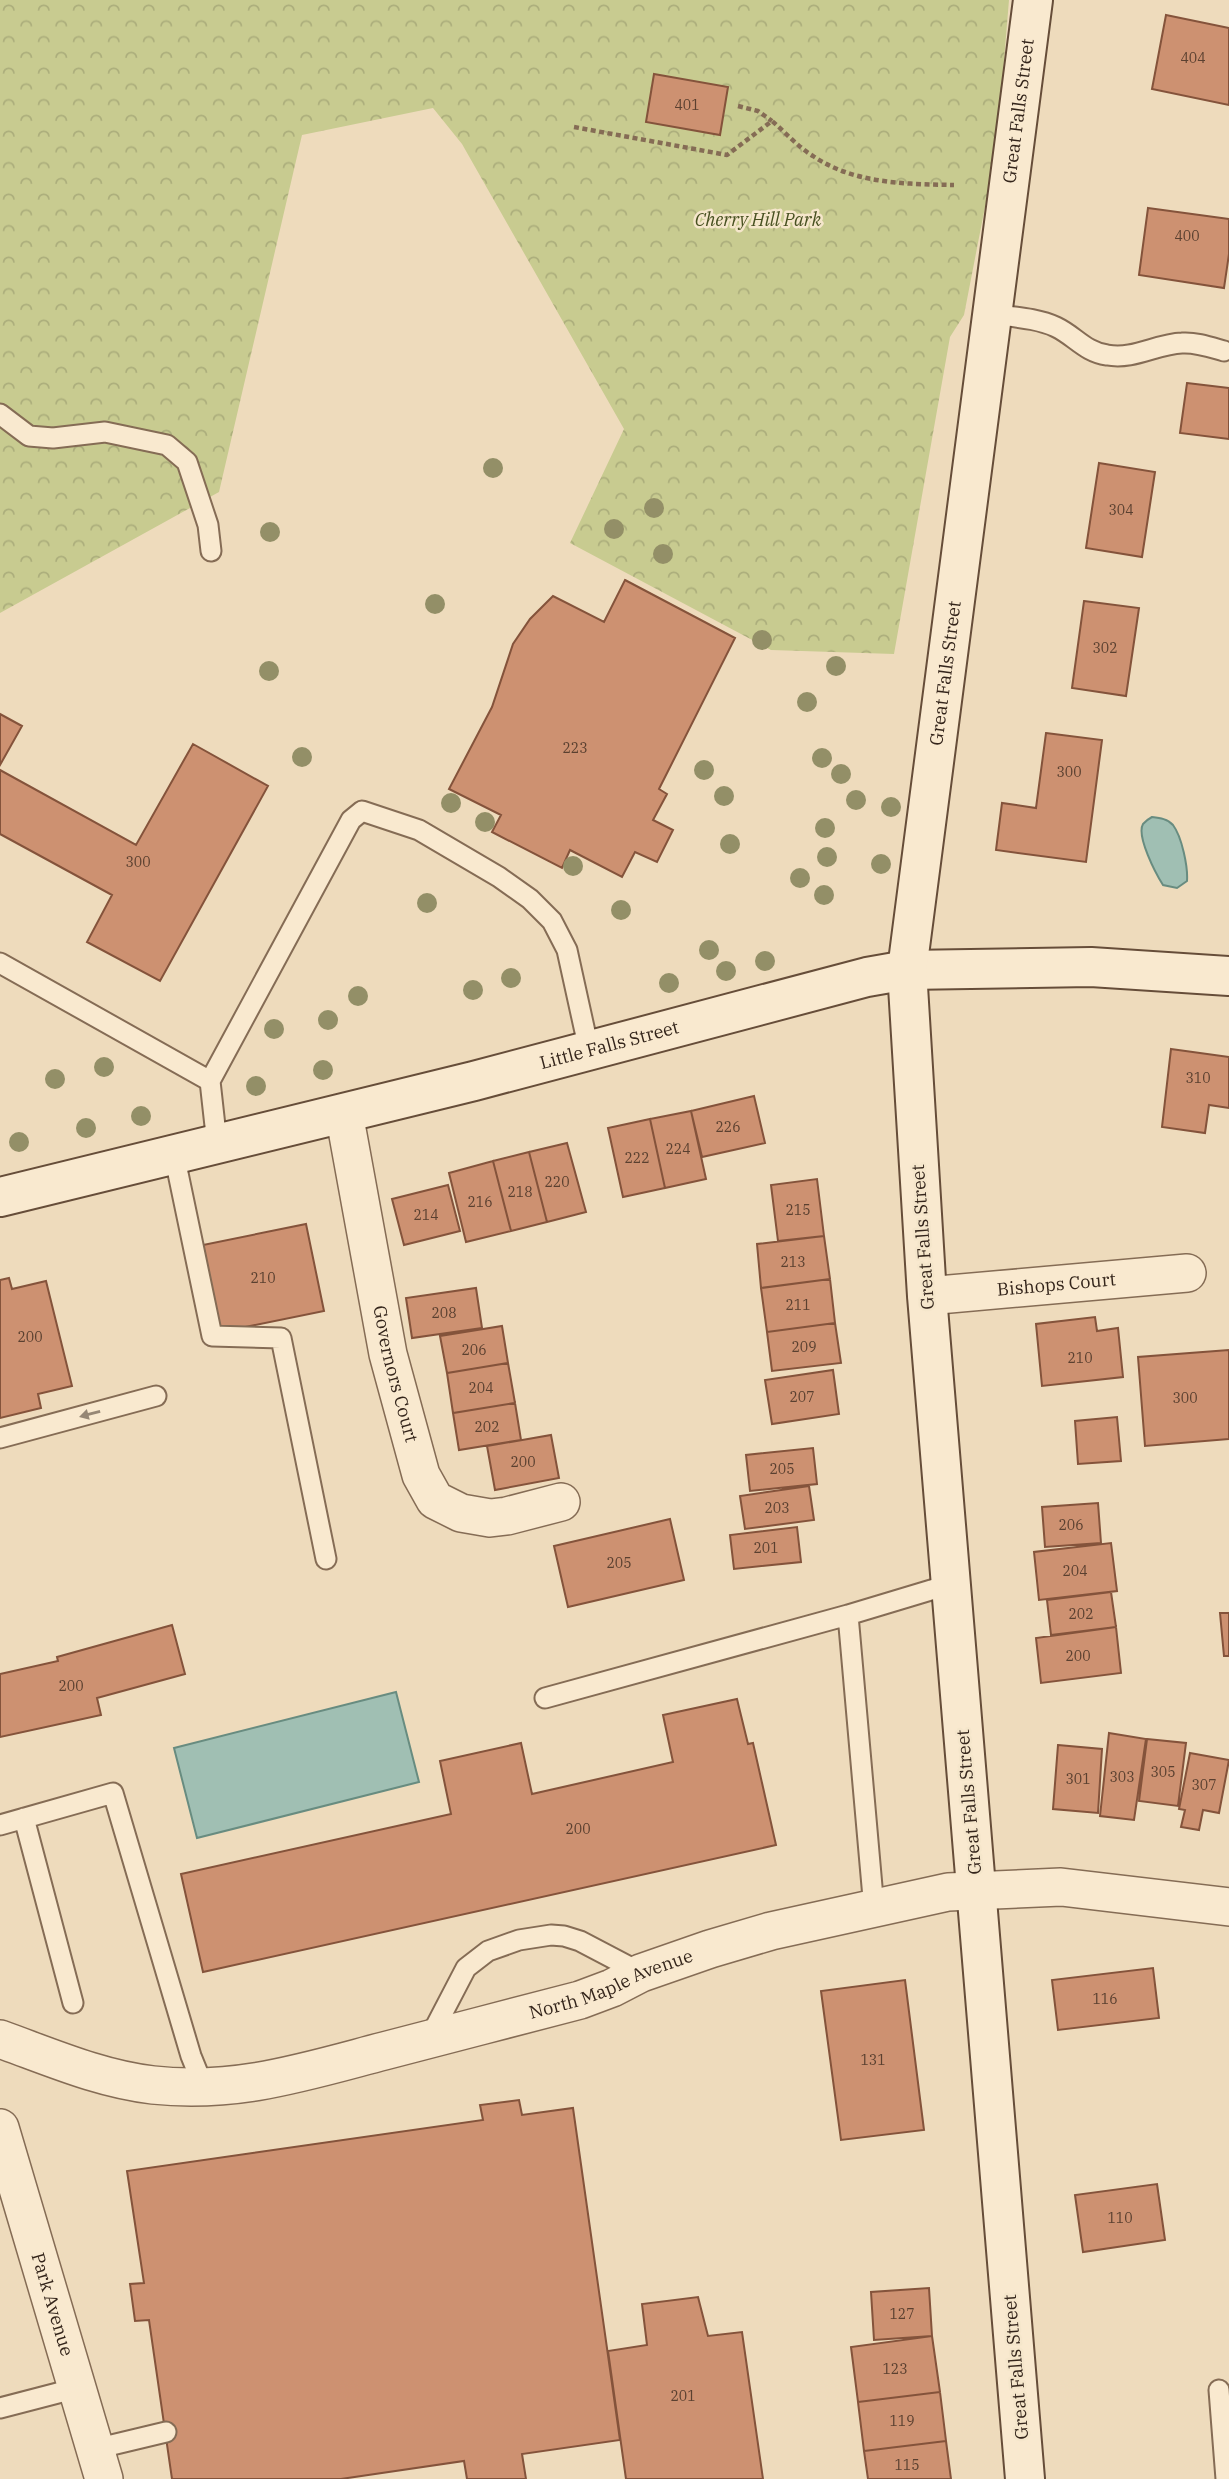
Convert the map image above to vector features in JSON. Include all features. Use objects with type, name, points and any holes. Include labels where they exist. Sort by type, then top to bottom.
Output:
[{"type":"main road","name":"Great Falls Street","points":[[1025,2479],[927,1296],[906,970],[1033,0]]},
{"type":"main road","name":"Little Falls Street","points":[[0,1197],[344,1113],[852,979],[906,970],[1091,967],[1229,976]]},
{"type":"street","name":"Governors Court","points":[[344,1113],[388,1353],[421,1475],[435,1500],[461,1513],[489,1518],[507,1517],[561,1502]]},
{"type":"street","name":"Bishops Court","points":[[927,1296],[1187,1273]]},
{"type":"street","name":"North Maple Avenue","points":[[0,2039],[90,2072],[121,2080],[204,2088],[235,2086],[278,2079],[580,2000],[641,1973],[771,1931],[948,1892],[1061,1887],[1229,1907]]},
{"type":"street","name":"Park Avenue","points":[[0,2128],[99,2464]]},
{"type":"lane","points":[[992,314],[1042,322],[1056,327],[1094,353],[1111,356],[1148,352],[1181,343],[1195,343],[1224,351]]},
{"type":"lane","points":[[0,414],[29,436],[53,438],[105,432],[167,445],[187,462],[208,525],[211,551]]},
{"type":"lane","points":[[217,1144],[211,1081],[351,820],[362,811],[419,830],[499,877],[530,899],[552,922],[567,950],[589,1050]]},
{"type":"lane","points":[[0,963],[211,1081]]},
{"type":"lane","points":[[174,1154],[212,1336],[281,1338],[326,1559]]},
{"type":"lane","points":[[0,1438],[156,1396]]},
{"type":"lane","points":[[545,1698],[849,1615],[951,1584]]},
{"type":"lane","points":[[849,1615],[874,1909]]},
{"type":"lane","points":[[0,1825],[113,1793],[191,2056],[204,2088]]},
{"type":"lane","points":[[24,1818],[73,2003]]},
{"type":"lane","points":[[429,2040],[467,1968],[488,1951],[519,1940],[551,1935],[564,1936],[580,1941],[641,1973]]},
{"type":"lane","points":[[0,2407],[77,2388]]},
{"type":"lane","points":[[1219,2390],[1226,2479]]},
{"type":"lane","points":[[99,2464],[166,2432]]},
{"type":"path","points":[[738,106],[758,111],[813,157],[859,177],[902,184],[954,185]]},
{"type":"path","points":[[574,127],[727,155],[772,121]]},
{"type":"green space","name":"Cherry Hill Park","points":[[0,0],[1009,0],[997,145],[964,315],[950,337],[894,654],[771,650],[570,543],[624,429],[462,144],[433,108],[302,135],[219,492],[0,613]]},
{"type":"shaded area","points":[[1152,817],[1171,823],[1179,837],[1187,881],[1177,888],[1163,885],[1144,846],[1143,824]]},
{"type":"shaded area","points":[[396,1692],[419,1782],[197,1838],[174,1748]]},
{"type":"building","points":[[1166,15],[1229,28],[1229,105],[1152,89]]},
{"type":"building","points":[[654,74],[728,87],[720,135],[646,122]]},
{"type":"building","points":[[1148,208],[1229,219],[1229,254],[1224,288],[1139,275]]},
{"type":"building","points":[[1187,383],[1229,388],[1229,439],[1180,433]]},
{"type":"building","points":[[1099,463],[1155,472],[1142,557],[1086,548]]},
{"type":"building","points":[[625,580],[735,638],[659,789],[667,794],[653,820],[673,830],[657,862],[635,852],[622,877],[570,850],[562,868],[492,832],[501,815],[449,789],[492,707],[513,644],[530,619],[553,596],[604,622]]},
{"type":"building","points":[[1084,601],[1139,608],[1126,696],[1072,688]]},
{"type":"building","points":[[0,714],[22,726],[0,765]]},
{"type":"building","points":[[1046,733],[1102,740],[1086,862],[996,850],[1002,803],[1036,808]]},
{"type":"building","points":[[193,744],[268,786],[160,981],[87,942],[112,895],[0,834],[0,770],[136,845]]},
{"type":"building","points":[[1171,1049],[1229,1057],[1229,1108],[1209,1105],[1205,1133],[1162,1127]]},
{"type":"building","points":[[754,1096],[765,1143],[702,1157],[691,1111]]},
{"type":"building","points":[[691,1111],[706,1179],[665,1188],[650,1119]]},
{"type":"building","points":[[650,1119],[665,1188],[623,1197],[608,1128]]},
{"type":"building","points":[[567,1143],[586,1212],[547,1222],[529,1152]]},
{"type":"building","points":[[529,1152],[547,1222],[511,1231],[493,1161]]},
{"type":"building","points":[[493,1161],[511,1231],[466,1242],[449,1173]]},
{"type":"building","points":[[817,1179],[824,1236],[778,1241],[771,1185]]},
{"type":"building","points":[[448,1185],[460,1231],[404,1245],[392,1199]]},
{"type":"building","points":[[306,1224],[324,1311],[221,1332],[203,1245]]},
{"type":"building","points":[[824,1236],[830,1279],[761,1288],[757,1244]]},
{"type":"building","points":[[9,1278],[12,1289],[46,1281],[72,1386],[38,1394],[41,1408],[0,1418],[0,1280]]},
{"type":"building","points":[[830,1279],[835,1323],[767,1332],[761,1288]]},
{"type":"building","points":[[476,1288],[482,1328],[412,1338],[406,1298]]},
{"type":"building","points":[[1095,1317],[1097,1331],[1118,1328],[1123,1377],[1042,1386],[1036,1324]]},
{"type":"building","points":[[835,1323],[841,1363],[772,1371],[767,1332]]},
{"type":"building","points":[[502,1326],[508,1363],[447,1373],[440,1336]]},
{"type":"building","points":[[1229,1350],[1229,1439],[1145,1446],[1138,1357]]},
{"type":"building","points":[[508,1363],[515,1403],[453,1413],[447,1373]]},
{"type":"building","points":[[833,1370],[839,1414],[772,1424],[765,1380]]},
{"type":"building","points":[[515,1403],[521,1440],[459,1450],[453,1413]]},
{"type":"building","points":[[1117,1417],[1121,1461],[1078,1464],[1075,1421]]},
{"type":"building","points":[[551,1435],[559,1478],[495,1490],[487,1446]]},
{"type":"building","points":[[813,1448],[817,1484],[750,1491],[746,1455]]},
{"type":"building","points":[[809,1486],[814,1520],[745,1529],[740,1496]]},
{"type":"building","points":[[1098,1503],[1101,1543],[1045,1547],[1042,1507]]},
{"type":"building","points":[[670,1519],[684,1580],[568,1607],[554,1546]]},
{"type":"building","points":[[797,1527],[801,1562],[734,1569],[730,1535]]},
{"type":"building","points":[[1111,1543],[1117,1591],[1039,1600],[1034,1552]]},
{"type":"building","points":[[1111,1592],[1116,1627],[1051,1635],[1047,1600]]},
{"type":"building","points":[[1220,1613],[1229,1613],[1229,1656],[1224,1656]]},
{"type":"building","points":[[172,1625],[185,1674],[97,1698],[101,1715],[0,1737],[0,1674],[58,1661],[57,1657]]},
{"type":"building","points":[[1116,1627],[1121,1673],[1041,1683],[1036,1638]]},
{"type":"building","points":[[737,1699],[748,1744],[753,1743],[776,1845],[203,1972],[181,1874],[451,1814],[440,1761],[521,1743],[532,1794],[673,1762],[663,1715]]},
{"type":"building","points":[[1109,1733],[1146,1739],[1134,1820],[1100,1816]]},
{"type":"building","points":[[1147,1739],[1186,1743],[1178,1806],[1139,1801]]},
{"type":"building","points":[[1058,1745],[1102,1749],[1098,1813],[1053,1809]]},
{"type":"building","points":[[1190,1753],[1229,1760],[1219,1813],[1203,1810],[1199,1830],[1181,1827],[1185,1810],[1179,1809]]},
{"type":"building","points":[[1153,1968],[1159,2018],[1058,2030],[1052,1980]]},
{"type":"building","points":[[905,1980],[924,2130],[841,2140],[821,1991]]},
{"type":"building","points":[[519,2100],[522,2115],[573,2108],[620,2440],[522,2454],[526,2479],[467,2479],[464,2461],[341,2479],[172,2479],[149,2320],[135,2321],[130,2284],[144,2283],[127,2171],[483,2120],[480,2105]]},
{"type":"building","points":[[1157,2184],[1165,2240],[1083,2252],[1075,2195]]},
{"type":"building","points":[[929,2288],[932,2336],[874,2340],[871,2292]]},
{"type":"building","points":[[698,2297],[708,2336],[742,2332],[763,2479],[626,2479],[608,2351],[647,2345],[642,2304]]},
{"type":"building","points":[[932,2336],[940,2392],[858,2402],[851,2347]]},
{"type":"building","points":[[940,2392],[946,2441],[864,2451],[858,2402]]},
{"type":"building","points":[[946,2441],[951,2479],[868,2479],[864,2451]]}]
